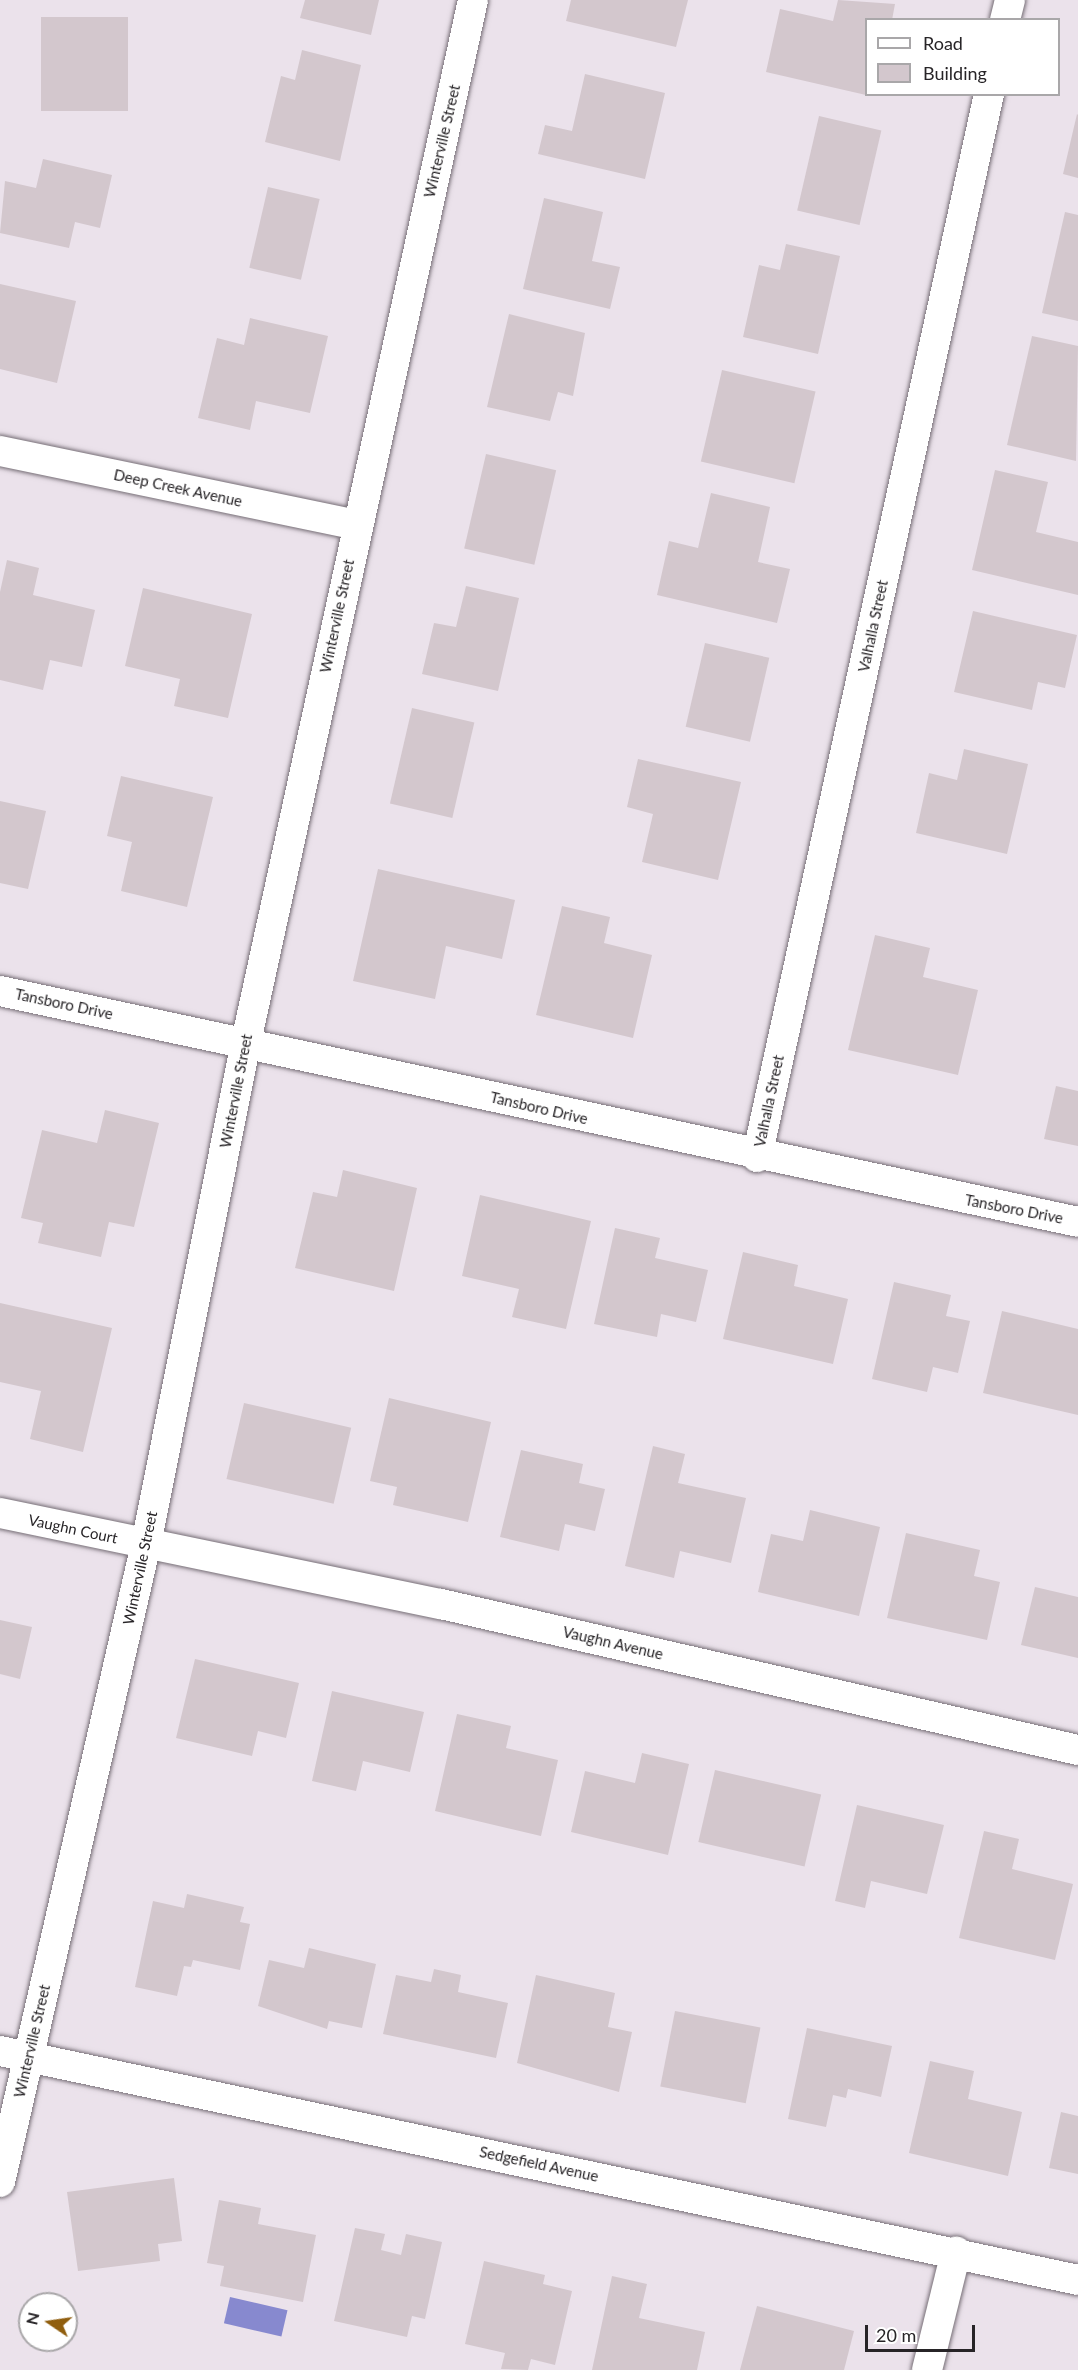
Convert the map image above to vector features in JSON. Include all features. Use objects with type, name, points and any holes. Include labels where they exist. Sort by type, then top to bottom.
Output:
[{"type":"street","name":"Winterville Street","points":[[0,2182],[146,1544],[246,1042],[356,525],[473,0]]},
{"type":"street","points":[[1006,18],[1010,0]]},
{"type":"street","name":"Valhalla Street","points":[[757,1157],[989,96]]},
{"type":"street","name":"Deep Creek Avenue","points":[[0,451],[356,525]]},
{"type":"street","name":"Tansboro Drive","points":[[0,991],[246,1042],[757,1157],[1078,1222]]},
{"type":"street","name":"Vaughn Court","points":[[0,1513],[146,1544]]},
{"type":"street","name":"Vaughn Avenue","points":[[146,1544],[441,1604],[1078,1750]]},
{"type":"street","name":"Sedgefield Avenue","points":[[0,2050],[956,2252],[1078,2280]]},
{"type":"street","points":[[927,2370],[956,2252]]},
{"type":"water","points":[[230,2297],[287,2310],[281,2337],[224,2323]]},
{"type":"building","points":[[305,0],[379,0],[371,35],[300,18]]},
{"type":"building","points":[[571,0],[688,0],[676,47],[566,21]]},
{"type":"building","points":[[838,0],[895,4],[892,18],[865,18],[865,95],[766,72],[780,9],[833,21]]},
{"type":"building","points":[[41,17],[128,17],[128,111],[41,111]]},
{"type":"building","points":[[302,50],[361,65],[340,161],[265,142],[281,76],[295,80]]},
{"type":"building","points":[[585,74],[665,93],[645,179],[538,154],[545,125],[572,131]]},
{"type":"building","points":[[1078,115],[1078,178],[1063,174]]},
{"type":"building","points":[[819,116],[881,130],[860,225],[797,211]]},
{"type":"building","points":[[43,159],[112,175],[100,228],[75,222],[69,248],[0,233],[5,181],[36,188]]},
{"type":"building","points":[[268,187],[320,199],[301,280],[249,268]]},
{"type":"building","points":[[544,198],[603,212],[592,261],[620,267],[610,309],[523,289]]},
{"type":"building","points":[[1065,212],[1078,215],[1078,321],[1042,313]]},
{"type":"building","points":[[786,244],[840,256],[818,354],[743,337],[759,265],[780,270]]},
{"type":"building","points":[[0,284],[76,301],[57,383],[0,369]]},
{"type":"building","points":[[509,314],[585,333],[573,396],[558,392],[550,421],[487,407]]},
{"type":"building","points":[[250,318],[328,336],[310,413],[256,401],[250,430],[198,418],[217,338],[244,345]]},
{"type":"building","points":[[1032,336],[1078,346],[1076,461],[1007,445]]},
{"type":"building","points":[[722,370],[816,392],[794,483],[701,462]]},
{"type":"building","points":[[486,454],[556,470],[534,565],[464,549]]},
{"type":"building","points":[[995,470],[1048,482],[1036,532],[1078,542],[1078,595],[972,570]]},
{"type":"building","points":[[711,493],[770,507],[758,562],[790,569],[777,623],[657,595],[669,541],[698,548]]},
{"type":"building","points":[[7,560],[39,568],[33,595],[95,610],[82,667],[50,660],[43,690],[0,680],[0,592]]},
{"type":"building","points":[[466,586],[519,598],[498,691],[422,674],[434,623],[456,627]]},
{"type":"building","points":[[143,588],[252,614],[228,718],[174,706],[180,679],[125,666]]},
{"type":"building","points":[[973,611],[1077,635],[1065,688],[1038,682],[1032,710],[954,692]]},
{"type":"building","points":[[705,643],[769,658],[750,742],[686,727]]},
{"type":"building","points":[[412,708],[474,722],[452,818],[390,803]]},
{"type":"building","points":[[964,749],[1028,764],[1007,854],[916,833],[929,773],[957,780]]},
{"type":"building","points":[[638,759],[741,782],[718,880],[642,862],[653,814],[627,807]]},
{"type":"building","points":[[121,776],[213,797],[187,907],[121,891],[132,842],[107,836]]},
{"type":"building","points":[[0,801],[46,811],[28,889],[0,883]]},
{"type":"building","points":[[378,869],[515,900],[502,959],[446,946],[435,999],[353,981]]},
{"type":"building","points":[[562,906],[610,917],[604,943],[652,955],[633,1038],[536,1015]]},
{"type":"building","points":[[875,935],[930,948],[923,977],[978,990],[958,1075],[848,1050]]},
{"type":"building","points":[[1056,1086],[1078,1091],[1078,1146],[1044,1139]]},
{"type":"building","points":[[105,1110],[159,1123],[134,1227],[109,1222],[101,1257],[38,1243],[43,1223],[21,1218],[42,1130],[97,1143]]},
{"type":"building","points":[[343,1170],[417,1188],[394,1291],[295,1268],[313,1192],[337,1197]]},
{"type":"building","points":[[480,1195],[591,1221],[566,1329],[512,1317],[519,1289],[462,1276]]},
{"type":"building","points":[[615,1228],[660,1238],[655,1258],[708,1270],[696,1322],[661,1314],[657,1337],[594,1324]]},
{"type":"building","points":[[743,1252],[798,1265],[794,1286],[848,1299],[833,1364],[723,1339]]},
{"type":"building","points":[[894,1282],[951,1295],[946,1316],[970,1321],[958,1373],[933,1367],[927,1392],[872,1379]]},
{"type":"building","points":[[0,1303],[112,1328],[83,1452],[30,1439],[41,1391],[0,1382]]},
{"type":"building","points":[[1002,1311],[1078,1329],[1078,1415],[983,1393]]},
{"type":"building","points":[[389,1398],[491,1422],[468,1522],[393,1505],[397,1487],[370,1481]]},
{"type":"building","points":[[244,1403],[351,1428],[334,1504],[226,1479]]},
{"type":"building","points":[[653,1446],[685,1454],[678,1483],[746,1498],[731,1563],[680,1551],[674,1578],[625,1566]]},
{"type":"building","points":[[521,1450],[583,1464],[579,1483],[605,1489],[595,1531],[565,1524],[559,1551],[500,1537]]},
{"type":"building","points":[[810,1510],[880,1527],[859,1616],[758,1592],[771,1534],[803,1541]]},
{"type":"building","points":[[906,1533],[980,1550],[974,1576],[1000,1582],[987,1640],[887,1618]]},
{"type":"building","points":[[1035,1587],[1078,1597],[1078,1658],[1021,1645]]},
{"type":"building","points":[[0,1620],[32,1627],[20,1679],[0,1674]]},
{"type":"building","points":[[195,1659],[299,1683],[286,1738],[258,1731],[252,1756],[176,1738]]},
{"type":"building","points":[[332,1691],[424,1712],[410,1772],[363,1761],[356,1791],[312,1781]]},
{"type":"building","points":[[457,1714],[511,1726],[506,1748],[558,1760],[541,1836],[435,1811]]},
{"type":"building","points":[[642,1753],[689,1764],[668,1855],[571,1832],[585,1771],[635,1783]]},
{"type":"building","points":[[715,1770],[821,1795],[805,1867],[698,1842]]},
{"type":"building","points":[[857,1805],[944,1825],[927,1894],[871,1881],[865,1908],[835,1901]]},
{"type":"building","points":[[984,1831],[1019,1839],[1012,1869],[1073,1884],[1055,1960],[959,1938]]},
{"type":"building","points":[[187,1894],[244,1907],[240,1922],[250,1924],[240,1970],[193,1960],[191,1967],[184,1966],[177,1996],[135,1987],[153,1901],[184,1908]]},
{"type":"building","points":[[309,1948],[376,1964],[362,2028],[329,2021],[327,2029],[258,2006],[269,1960],[304,1968]]},
{"type":"building","points":[[434,1969],[461,1975],[458,1992],[508,2003],[496,2058],[383,2034],[396,1975],[431,1982]]},
{"type":"building","points":[[536,1975],[615,1993],[608,2027],[632,2032],[619,2092],[517,2063]]},
{"type":"building","points":[[675,2011],[760,2028],[746,2103],[660,2087]]},
{"type":"building","points":[[807,2028],[892,2046],[881,2097],[848,2089],[846,2098],[833,2095],[826,2127],[788,2119]]},
{"type":"building","points":[[930,2061],[974,2071],[968,2099],[1022,2112],[1008,2176],[909,2153]]},
{"type":"building","points":[[1061,2112],[1078,2116],[1078,2174],[1049,2168]]},
{"type":"building","points":[[174,2178],[182,2241],[158,2244],[160,2261],[78,2271],[67,2192]]},
{"type":"building","points":[[219,2200],[261,2208],[258,2224],[316,2235],[303,2302],[220,2286],[224,2266],[207,2263]]},
{"type":"building","points":[[355,2228],[385,2234],[381,2250],[401,2255],[406,2234],[442,2242],[425,2319],[412,2316],[407,2337],[334,2321]]},
{"type":"building","points":[[484,2261],[545,2275],[543,2284],[572,2291],[555,2365],[531,2359],[528,2370],[501,2369],[505,2353],[465,2344]]},
{"type":"building","points":[[612,2276],[647,2284],[639,2318],[705,2332],[697,2370],[592,2370]]},
{"type":"building","points":[[757,2306],[854,2331],[844,2370],[740,2370]]}]
